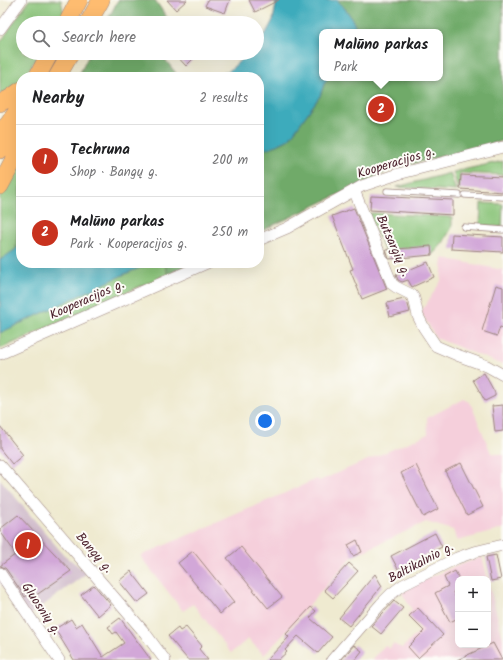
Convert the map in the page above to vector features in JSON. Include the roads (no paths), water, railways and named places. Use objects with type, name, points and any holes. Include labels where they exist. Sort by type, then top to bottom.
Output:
[{"type":"main road","points":[[71,16],[79,0],[95,11]]},
{"type":"main road","points":[[39,72],[46,60]]},
{"type":"main road","points":[[60,72],[67,60]]},
{"type":"main road","points":[[0,103],[16,94]]},
{"type":"main road","points":[[0,133],[16,112]]},
{"type":"main road","points":[[0,150],[16,134]]},
{"type":"main road","points":[[0,186],[16,157]]},
{"type":"street","points":[[0,29],[21,0]]},
{"type":"street","name":"Kooperacijos g.","points":[[264,238],[287,228],[362,186],[398,174],[503,148]]},
{"type":"street","name":"Butsargių g.","points":[[354,190],[392,284],[412,294],[418,316],[436,346],[487,366],[503,375]]},
{"type":"street","name":"Kooperacijos g.","points":[[0,354],[196,268]]},
{"type":"street","name":"Bangų g.","points":[[0,465],[145,633],[165,660]]},
{"type":"street","name":"Baltikalnio g.","points":[[332,660],[381,604],[403,585],[457,558],[480,550],[503,545]]},
{"type":"street","name":"Gluosnių g.","points":[[0,573],[59,660]]},
{"type":"lane","points":[[387,191],[503,197]]},
{"type":"lane","points":[[464,227],[503,230]]},
{"type":"water","points":[[275,0],[337,0],[349,14],[356,29],[319,29],[319,81],[326,81],[320,96],[289,139],[264,149],[264,72],[225,72],[230,70],[241,60],[264,60],[264,35],[273,20],[276,4]]},
{"type":"water","points":[[16,249],[16,268],[140,268],[0,333],[0,260]]},
{"type":"place","name":"Malūno parkas","points":[[381,109]]},
{"type":"place","name":"Techruna","points":[[28,545]]}]
